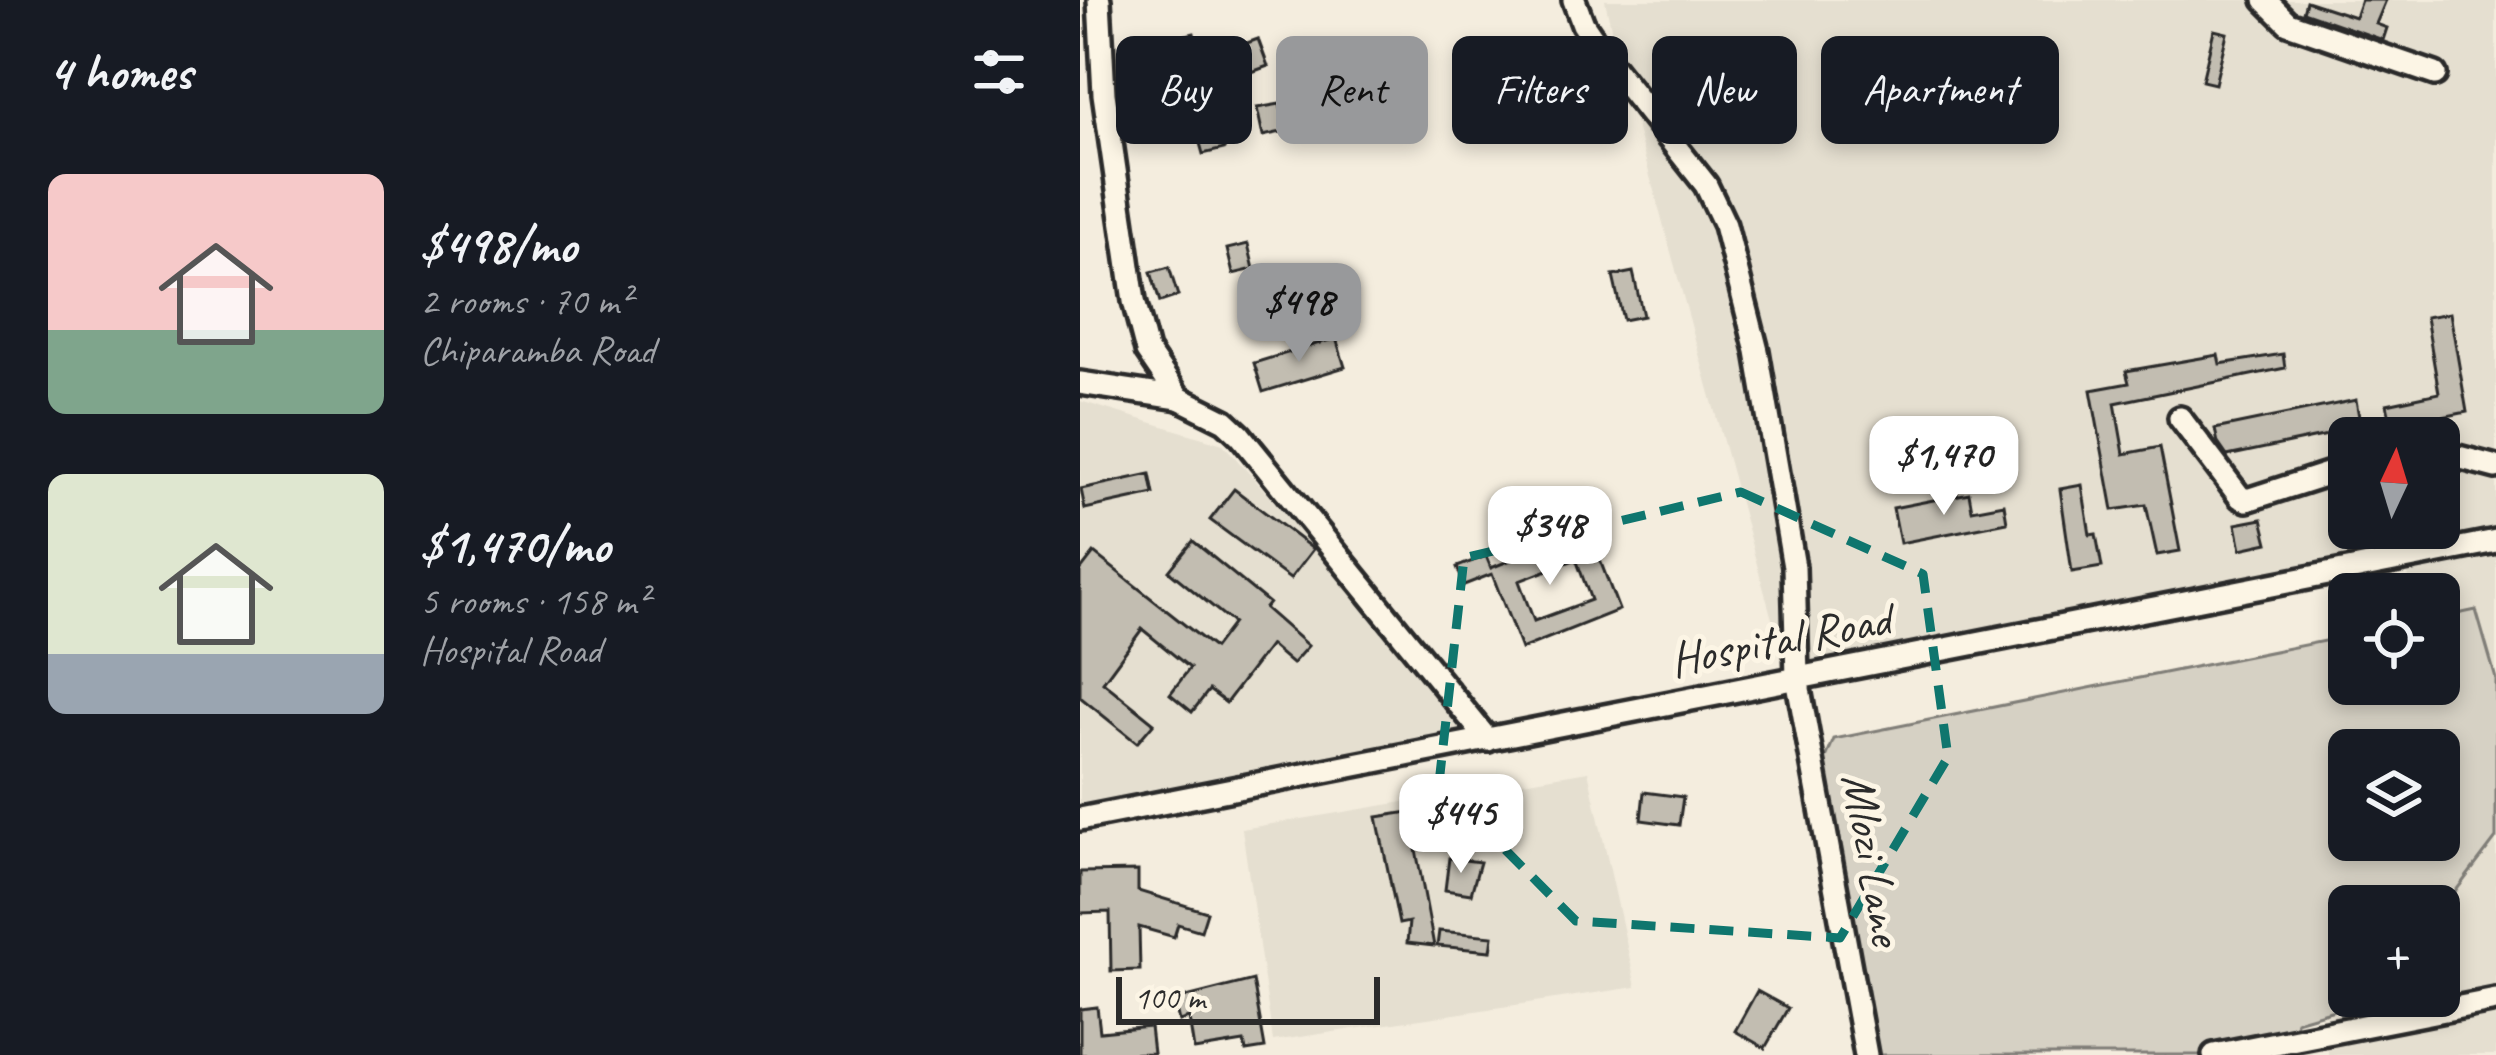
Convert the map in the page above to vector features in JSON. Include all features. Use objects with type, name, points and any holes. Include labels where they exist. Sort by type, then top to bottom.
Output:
[{"type":"street","points":[[1099,0],[1104,94],[1135,302],[1147,351],[1179,398]]},
{"type":"street","name":"Mlozi Lane","points":[[1574,0],[1583,24],[1611,65],[1706,185],[1725,225],[1756,351],[1794,567],[1797,678],[1866,1055]]},
{"type":"street","points":[[2264,0],[2288,23],[2435,74]]},
{"type":"street","points":[[1080,383],[1179,398],[1208,411],[1240,435],[1488,740]]},
{"type":"street","points":[[2180,418],[2247,500],[2328,474]]},
{"type":"street","points":[[2460,458],[2496,467]]},
{"type":"street","name":"Hospital Road","points":[[1080,819],[2496,541]]},
{"type":"street","points":[[2215,1055],[2327,1044],[2496,1000]]},
{"type":"highlighted area","points":[[1741,492],[1923,574],[1948,757],[1840,938],[1576,921],[1439,783],[1464,558]]},
{"type":"shaded area","points":[[1605,0],[2496,0],[2496,1055],[2328,1055],[2328,1032],[2403,1017],[2460,1017],[2460,885],[2437,885],[2435,861],[2460,861],[2460,729],[2439,729],[2439,705],[2460,705],[2460,573],[2408,573],[2407,559],[1788,677],[1628,96],[1628,36],[1613,36]]},
{"type":"shaded area","points":[[1080,401],[1223,444],[1488,740],[1080,809]]},
{"type":"shaded area","points":[[2476,610],[2496,679],[2496,838],[2460,885],[2328,885],[2328,1012],[2296,1021],[2292,1055],[1879,1055],[1821,770],[1834,739],[2328,640],[2328,705],[2460,705],[2460,613]]},
{"type":"shaded area","points":[[1588,771],[1636,987],[1273,1041],[1242,829]]},
{"type":"building","points":[[2361,0],[2386,0],[2376,24],[2387,28],[2383,40],[2303,12],[2306,1],[2355,17]]},
{"type":"building","points":[[2214,30],[2227,33],[2215,84],[2202,81]]},
{"type":"building","points":[[1258,39],[1268,66],[1252,72],[1252,41]]},
{"type":"building","points":[[1276,105],[1276,133],[1263,136],[1257,108]]},
{"type":"building","points":[[1200,144],[1223,144],[1224,149],[1203,154]]},
{"type":"building","points":[[1248,244],[1254,269],[1233,274],[1227,249]]},
{"type":"building","points":[[1169,267],[1178,296],[1160,302],[1151,272]]},
{"type":"building","points":[[1633,272],[1643,316],[1623,320],[1613,276]]},
{"type":"building","points":[[2450,313],[2467,412],[2390,417],[2387,404],[2439,393],[2426,317]]},
{"type":"building","points":[[1336,338],[1345,367],[1263,392],[1254,363]]},
{"type":"building","points":[[2283,354],[2285,368],[2115,403],[2124,454],[2160,447],[2180,551],[2157,555],[2146,505],[2113,510],[2091,390],[2129,383],[2126,371],[2218,355],[2220,364]]},
{"type":"building","points":[[2356,400],[2359,417],[2328,417],[2328,435],[2227,456],[2215,429]]},
{"type":"building","points":[[1150,474],[1154,494],[1085,509],[1081,489]]},
{"type":"building","points":[[2082,485],[2090,535],[2096,534],[2102,567],[2072,572],[2060,489]]},
{"type":"building","points":[[1234,489],[1313,549],[1290,579],[1210,520]]},
{"type":"building","points":[[1969,493],[1972,510],[2004,504],[2007,522],[1900,543],[1893,508]]},
{"type":"building","points":[[2262,519],[2268,543],[2241,549],[2236,524]]},
{"type":"building","points":[[1588,529],[1619,610],[1521,649],[1492,574],[1464,585],[1457,567],[1486,556],[1491,568]],"holes":[[[1576,559],[1591,600],[1534,621],[1519,581]]]},
{"type":"building","points":[[1193,541],[1269,603],[1265,608],[1308,646],[1292,664],[1270,645],[1226,703],[1209,690],[1192,712],[1170,694],[1190,668],[1142,629],[1103,682],[1154,723],[1137,743],[1080,697],[1080,571],[1094,553],[1214,648],[1233,623],[1169,571]]},
{"type":"building","points":[[1644,792],[1683,797],[1679,825],[1641,820]]},
{"type":"building","points":[[1409,812],[1434,946],[1407,943],[1409,922],[1399,924],[1377,817]]},
{"type":"building","points":[[1449,858],[1480,862],[1471,894],[1445,890]]},
{"type":"building","points":[[1138,871],[1138,891],[1207,912],[1201,931],[1178,924],[1174,937],[1139,927],[1140,970],[1111,971],[1110,912],[1080,913],[1080,872]]},
{"type":"building","points":[[1439,931],[1493,936],[1491,951],[1437,946]]},
{"type":"building","points":[[1253,980],[1265,1048],[1246,1051],[1244,1042],[1194,1050],[1189,1018],[1179,1021],[1174,1000]]},
{"type":"building","points":[[1757,991],[1788,1008],[1765,1048],[1735,1031]]},
{"type":"building","points":[[1097,1007],[1100,1032],[1150,1027],[1153,1053],[1080,1055],[1080,1009]]}]
